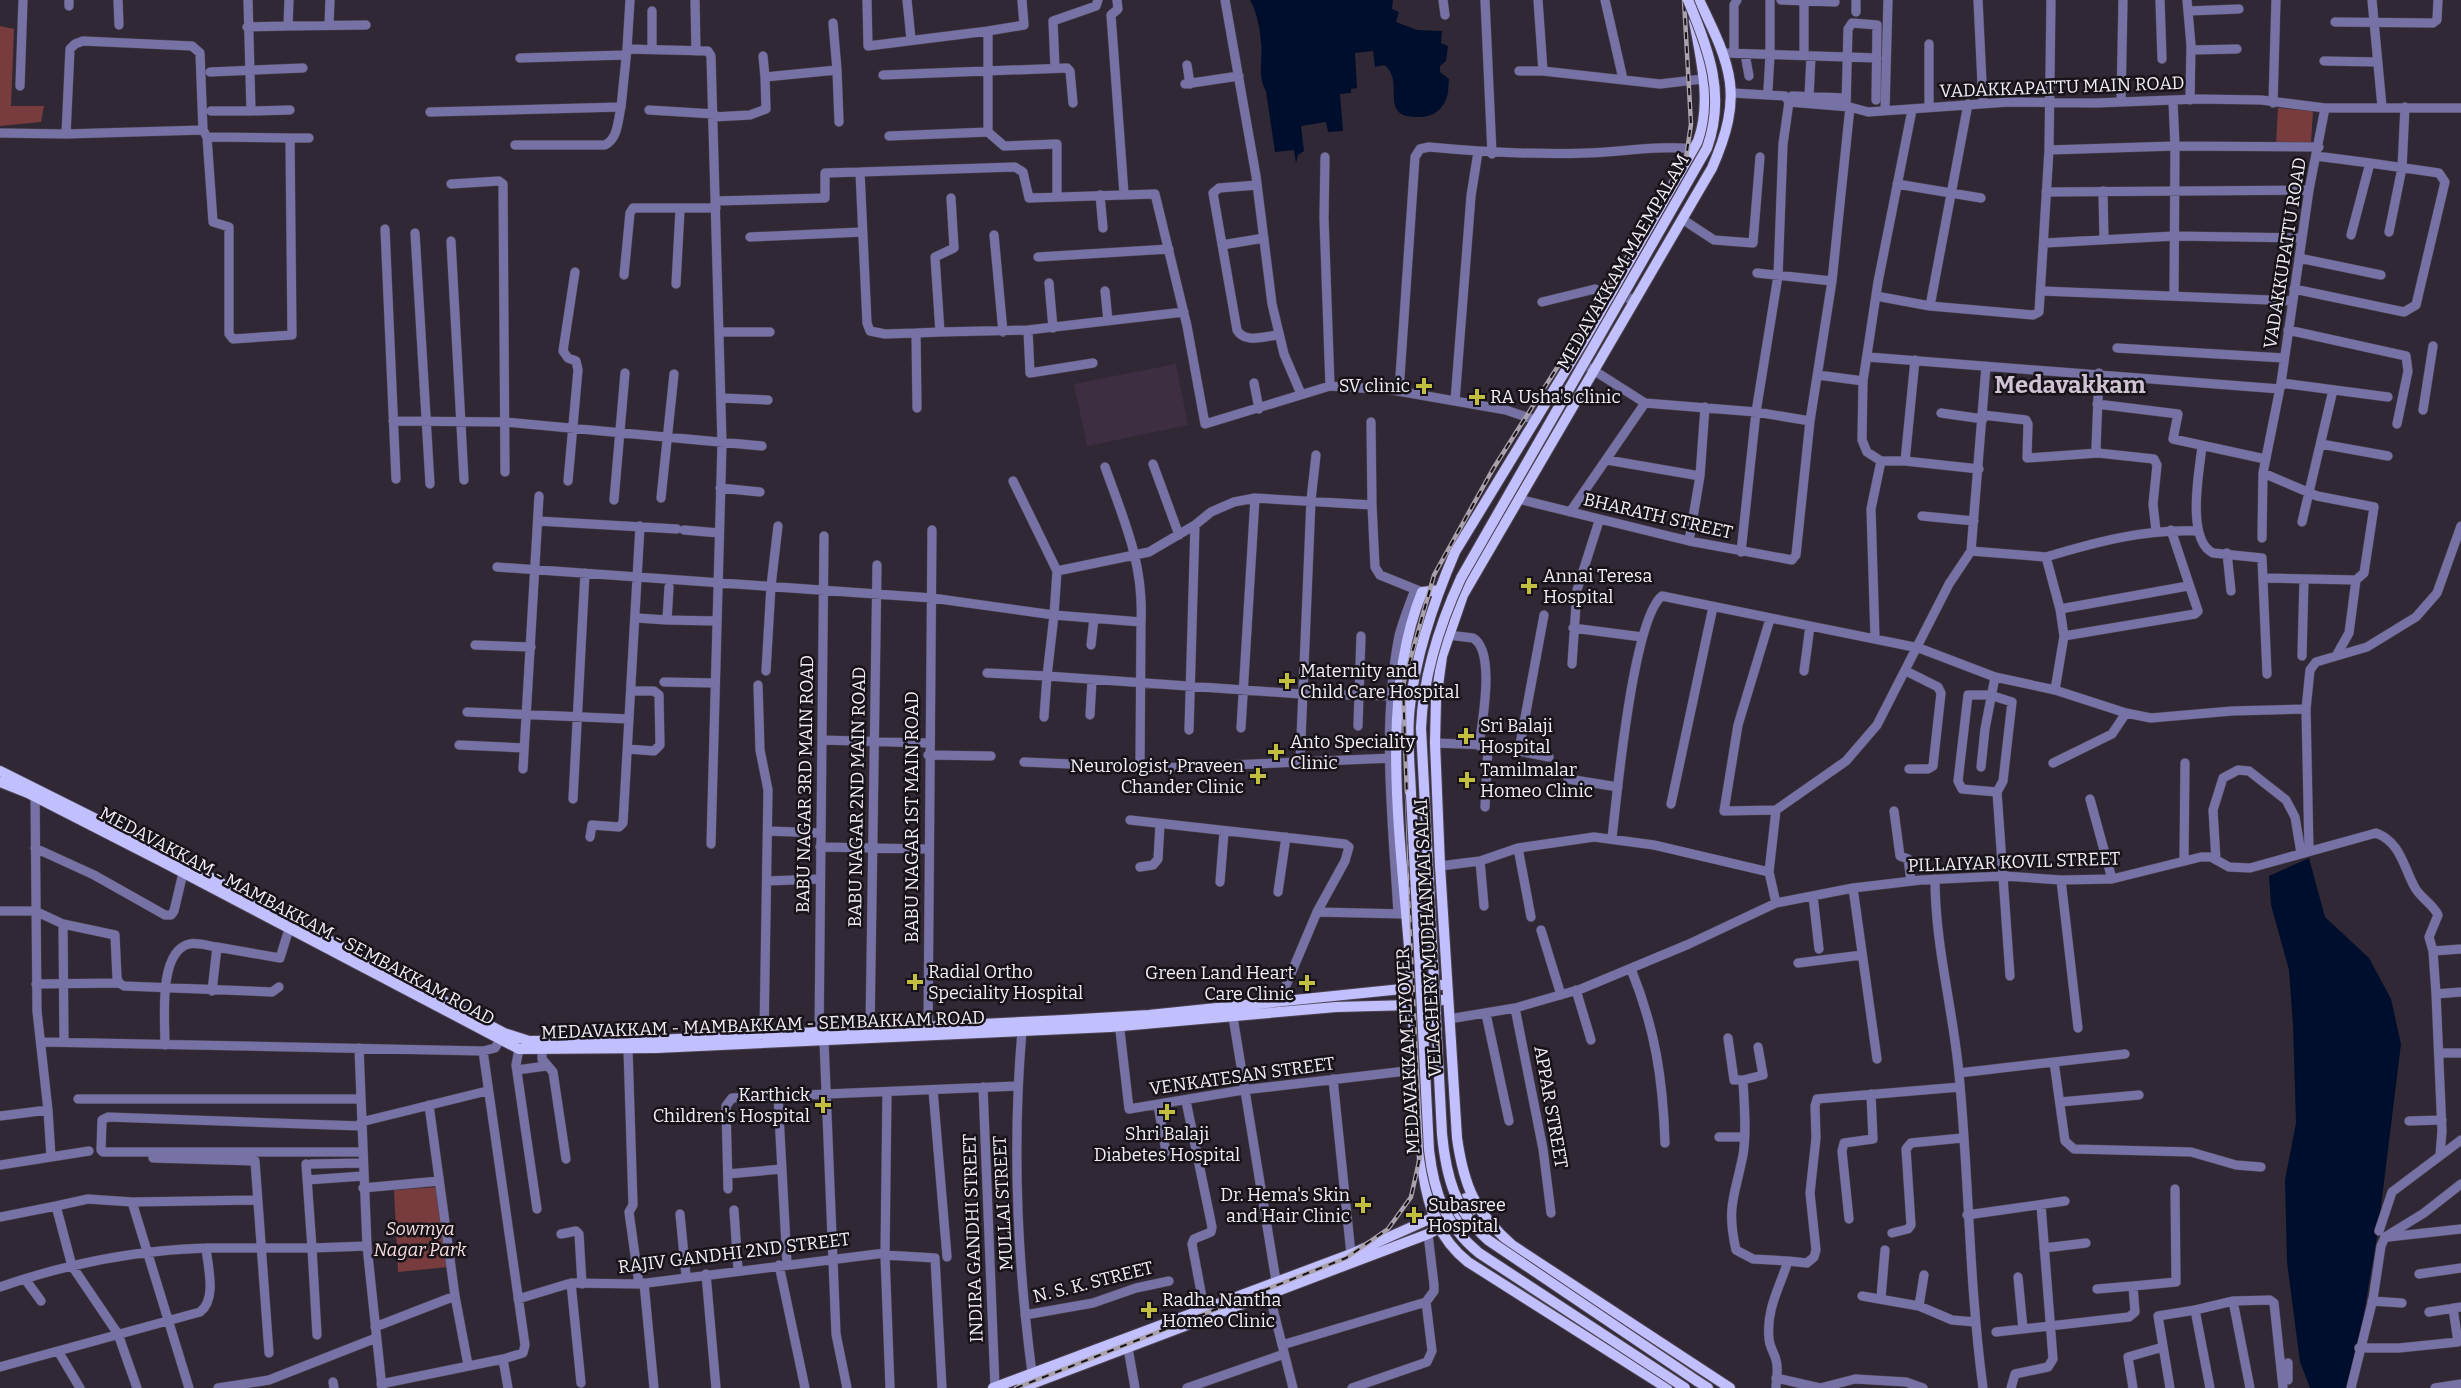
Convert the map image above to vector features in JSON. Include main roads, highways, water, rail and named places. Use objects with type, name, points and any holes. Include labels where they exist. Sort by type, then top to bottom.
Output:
[{"type":"main road","points":[[1440,590],[1455,552],[1574,357],[1693,149],[1704,125],[1703,79],[1689,0]]},
{"type":"main road","name":"MEDAVAKKAM MAEMPALAM","points":[[1689,0],[1710,57],[1715,84],[1715,121],[1707,148],[1461,578],[1442,623],[1429,666],[1421,728],[1442,1134],[1447,1172],[1457,1202],[1474,1228],[1488,1240],[1708,1388]]},
{"type":"main road","name":"VELACHERY MUDHANMAI SALAI","points":[[1699,0],[1723,50],[1733,93],[1727,129],[1712,168],[1463,595],[1448,635],[1436,700],[1435,743],[1456,1123],[1461,1167],[1471,1195],[1492,1227],[1512,1245],[1730,1388]]},
{"type":"main road","points":[[1704,125],[1727,129]]},
{"type":"main road","name":"VELACHERY MUDHANMAI SALAI","points":[[1412,988],[1404,917],[1393,758],[1395,696],[1419,590],[1440,590]]},
{"type":"main road","name":"MEDAVAKKAM FLYOVER","points":[[1440,590],[1422,642],[1410,706],[1411,794],[1430,1150],[1435,1189],[1442,1209],[1456,1232],[1479,1253],[1685,1388]]},
{"type":"main road","name":"MEDAVAKKAM - MAMBAKKAM - SEMBAKKAM ROAD","points":[[0,771],[502,1037],[519,1049],[542,1051],[628,1049],[656,1044],[764,1035],[821,1038],[870,1030],[1022,1031],[1232,1011],[1412,1005],[1448,999]]},
{"type":"main road","name":"MEDAVAKKAM - MAMBAKKAM - SEMBAKKAM ROAD","points":[[0,782],[35,791]]},
{"type":"main road","name":"MEDAVAKKAM - MAMBAKKAM - SEMBAKKAM ROAD","points":[[165,858],[183,873],[502,1037],[529,1041],[656,1044],[821,1038],[1119,1022]]},
{"type":"main road","points":[[1404,917],[1443,917]]},
{"type":"main road","name":"MEDAVAKKAM - MAMBAKKAM - SEMBAKKAM ROAD","points":[[1232,1011],[1279,1002],[1447,985]]},
{"type":"main road","name":"VELACHERY MUDHANMAI SALAI","points":[[1412,1005],[1419,1125],[1426,1195],[1434,1217],[1433,1232],[1468,1262],[1667,1388]]},
{"type":"main road","points":[[1419,1125],[1456,1123]]},
{"type":"main road","points":[[994,1388],[1351,1254],[1434,1217],[1471,1195]]},
{"type":"main road","points":[[1021,1388],[1433,1232],[1477,1207]]},
{"type":"water","points":[[1250,0],[1393,0],[1392,9],[1399,12],[1396,22],[1417,30],[1442,31],[1441,43],[1448,46],[1446,61],[1440,66],[1440,72],[1449,79],[1445,102],[1435,113],[1425,117],[1406,116],[1399,112],[1395,105],[1390,72],[1384,65],[1375,67],[1373,51],[1355,53],[1357,88],[1351,89],[1351,93],[1340,94],[1343,131],[1328,132],[1326,122],[1301,126],[1304,151],[1298,155],[1296,163],[1294,150],[1275,152],[1266,91],[1262,79],[1260,32]]},
{"type":"water","points":[[2309,858],[2325,917],[2369,958],[2391,999],[2401,1044],[2378,1231],[2362,1325],[2346,1388],[2310,1388],[2300,1362],[2287,1262],[2285,1180],[2296,1123],[2293,1026],[2289,970],[2271,905],[2269,876]]},
{"type":"railway","points":[[1016,1388],[1346,1258],[1388,1229],[1411,1197],[1420,1157],[1403,685],[1434,575],[1493,469],[1685,165],[1691,124],[1684,0]]},
{"type":"place","name":"SV clinic","points":[[1424,386]]},
{"type":"place","name":"RA Usha's clinic","points":[[1477,397]]},
{"type":"place","name":"Annai Teresa Hospital","points":[[1529,586]]},
{"type":"place","name":"Maternity and Child Care Hospital","points":[[1287,681]]},
{"type":"place","name":"Sri Balaji Hospital","points":[[1466,736]]},
{"type":"place","name":"Anto Speciality Clinic","points":[[1276,752]]},
{"type":"place","name":"Neurologist, Praveen Chander Clinic","points":[[1258,776]]},
{"type":"place","name":"Tamilmalar Homeo Clinic","points":[[1467,780]]},
{"type":"place","name":"Radial Ortho Speciality Hospital","points":[[915,982]]},
{"type":"place","name":"Green Land Heart Care Clinic","points":[[1307,983]]},
{"type":"place","name":"Karthick Children's Hospital","points":[[823,1105]]},
{"type":"place","name":"Shri Balaji Diabetes Hospital","points":[[1167,1112]]},
{"type":"place","name":"Dr. Hema's Skin and Hair Clinic","points":[[1363,1205]]},
{"type":"place","name":"Subasree Hospital","points":[[1414,1215]]},
{"type":"place","name":"Radha Nantha Homeo Clinic","points":[[1149,1310]]},
{"type":"district","name":"Medavakkam","points":[[2070,385]]},
{"type":"park label","name":"Sowmya Nagar Park","points":[[420,1239]]}]
